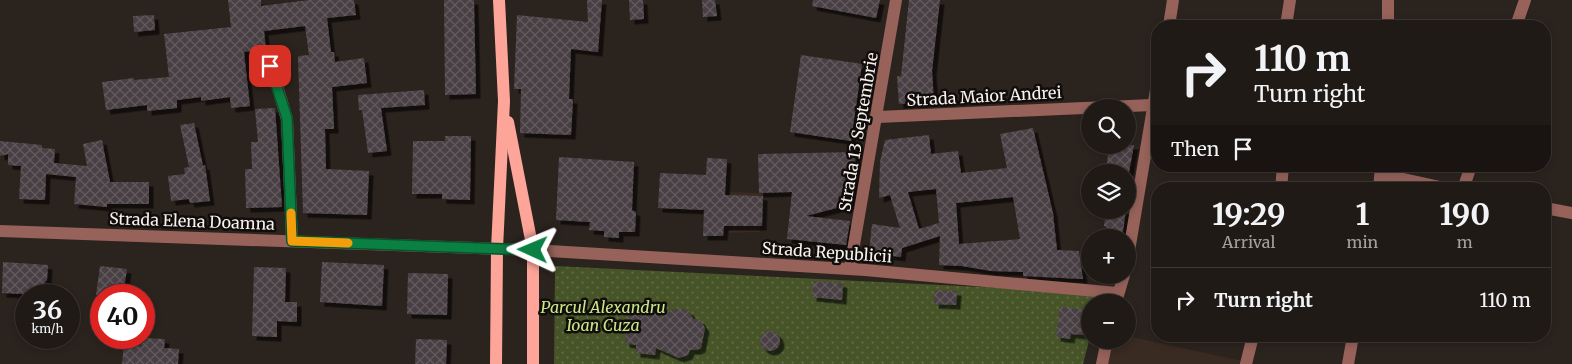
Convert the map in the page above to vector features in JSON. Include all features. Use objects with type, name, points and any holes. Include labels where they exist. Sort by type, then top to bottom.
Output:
[{"type":"main road","points":[[496,364],[497,249],[504,101],[499,0]]},
{"type":"main road","points":[[504,101],[533,250],[533,364]]},
{"type":"street","name":"Strada 13 Septembrie","points":[[850,268],[878,117],[896,0]]},
{"type":"street","points":[[1170,20],[1173,0]]},
{"type":"street","points":[[1287,20],[1290,0]]},
{"type":"street","points":[[1388,0],[1388,20]]},
{"type":"street","points":[[1518,20],[1525,0]]},
{"type":"street","points":[[270,66],[287,118],[292,241]]},
{"type":"street","name":"Strada Maior Andrei","points":[[878,117],[1151,104]]},
{"type":"street","points":[[1132,229],[1151,110]]},
{"type":"street","points":[[1388,172],[1424,182]]},
{"type":"street","points":[[1551,209],[1572,214]]},
{"type":"street","name":"Strada Elena Doamna","points":[[0,231],[533,250]]},
{"type":"street","name":"Strada Republicii","points":[[533,250],[850,268],[1081,294]]},
{"type":"street","points":[[1246,364],[1252,342]]},
{"type":"street","points":[[1348,364],[1352,342]]},
{"type":"street","points":[[1102,364],[1105,349]]},
{"type":"shaded area","points":[[730,192],[763,193],[760,232],[729,233]]},
{"type":"shaded area","points":[[1136,338],[1242,361],[1241,364],[1107,364],[1111,349],[1136,349]]},
{"type":"green space","name":"Parcul Alexandru Ioan Cuza","points":[[555,266],[1102,293],[1081,294],[1081,349],[1087,349],[1083,364],[554,364]]},
{"type":"building","points":[[228,0],[261,0],[261,6],[309,0],[354,0],[356,15],[327,18],[331,52],[334,52],[335,62],[364,58],[367,83],[332,87],[334,129],[325,129],[326,169],[369,171],[367,215],[303,213],[298,56],[309,55],[305,26],[264,31],[266,49],[244,52],[250,106],[231,108],[230,97],[201,101],[201,97],[177,100],[177,108],[147,111],[147,105],[106,110],[102,82],[134,78],[134,80],[169,77],[164,34],[231,27]]},
{"type":"building","points":[[444,0],[474,0],[476,94],[445,95]]},
{"type":"building","points":[[587,0],[602,0],[598,52],[571,49],[569,99],[573,99],[571,135],[520,133],[521,89],[514,89],[517,15],[588,22]]},
{"type":"building","points":[[629,0],[643,0],[644,19],[630,20]]},
{"type":"building","points":[[702,0],[715,0],[717,16],[703,17]]},
{"type":"building","points":[[813,0],[880,0],[876,18],[812,6]]},
{"type":"building","points":[[909,0],[940,0],[932,71],[934,101],[899,104],[897,76],[901,76]]},
{"type":"building","points":[[154,15],[155,30],[134,32],[133,16]]},
{"type":"building","points":[[801,55],[862,64],[851,141],[790,132]]},
{"type":"building","points":[[424,90],[425,105],[381,108],[387,151],[368,153],[362,110],[359,110],[358,95]]},
{"type":"building","points":[[275,108],[282,207],[246,208],[245,169],[252,169],[251,142],[258,142],[255,109]]},
{"type":"building","points":[[194,123],[203,166],[205,165],[210,201],[190,203],[189,199],[171,201],[168,176],[185,174],[184,168],[189,167],[180,125]]},
{"type":"building","points":[[1033,128],[1053,213],[1057,250],[1079,251],[1081,279],[1023,276],[1023,272],[991,271],[962,266],[939,265],[940,236],[902,248],[901,257],[869,253],[872,224],[900,228],[890,195],[879,198],[880,162],[885,140],[929,135],[931,154],[958,151],[961,173],[1007,168],[1000,134]],"holes":[[[936,189],[939,223],[919,229],[908,192]],[[1013,197],[1020,239],[959,244],[956,203]]]},
{"type":"building","points":[[445,136],[471,136],[470,200],[442,199],[442,194],[412,194],[413,141],[445,141]]},
{"type":"building","points":[[102,140],[110,182],[149,182],[149,204],[107,204],[107,207],[74,204],[76,177],[46,174],[45,200],[19,199],[21,166],[8,165],[8,154],[0,156],[0,141],[42,145],[42,148],[55,149],[54,163],[87,166],[83,144]]},
{"type":"building","points":[[855,152],[856,184],[852,204],[806,216],[850,221],[846,245],[787,239],[792,192],[759,193],[758,154]]},
{"type":"building","points":[[1108,154],[1132,154],[1130,164],[1107,164]]},
{"type":"building","points":[[559,157],[634,162],[632,210],[636,212],[635,232],[619,232],[619,238],[604,237],[604,231],[589,230],[590,222],[556,220]]},
{"type":"building","points":[[707,158],[727,159],[725,195],[763,196],[762,226],[724,226],[723,236],[703,236],[704,210],[658,208],[660,173],[706,175]]},
{"type":"building","points":[[1105,219],[1125,219],[1123,229],[1107,229],[1107,227],[1104,226]]},
{"type":"building","points":[[3,262],[48,265],[47,280],[44,284],[15,284],[15,294],[2,293]]},
{"type":"building","points":[[322,262],[384,265],[382,306],[320,302]]},
{"type":"building","points":[[100,266],[127,269],[125,284],[98,284]]},
{"type":"building","points":[[254,267],[286,268],[285,302],[297,302],[297,322],[277,321],[277,337],[252,336]]},
{"type":"building","points":[[408,273],[448,274],[447,315],[407,314]]},
{"type":"building","points":[[813,281],[843,283],[842,300],[812,297]]},
{"type":"building","points":[[935,290],[957,291],[956,305],[934,304]]},
{"type":"building","points":[[640,306],[659,308],[659,314],[679,308],[689,311],[693,319],[700,320],[705,328],[701,348],[690,350],[688,355],[679,358],[656,348],[655,355],[636,353],[636,345],[625,343],[628,313],[639,314]]},
{"type":"building","points":[[1060,307],[1081,309],[1081,335],[1071,334],[1070,339],[1056,337]]},
{"type":"building","points":[[770,331],[777,334],[780,341],[777,348],[770,351],[763,348],[760,341],[763,334]]},
{"type":"building","points":[[155,339],[165,339],[164,348],[179,349],[178,364],[122,364],[124,349],[155,349]]},
{"type":"building","points":[[416,339],[447,340],[446,364],[415,364]]},
{"type":"slow traffic","points":[[291,213],[292,241],[348,243]]},
{"type":"route","points":[[270,66],[285,106],[287,118],[292,241],[533,250]]}]
